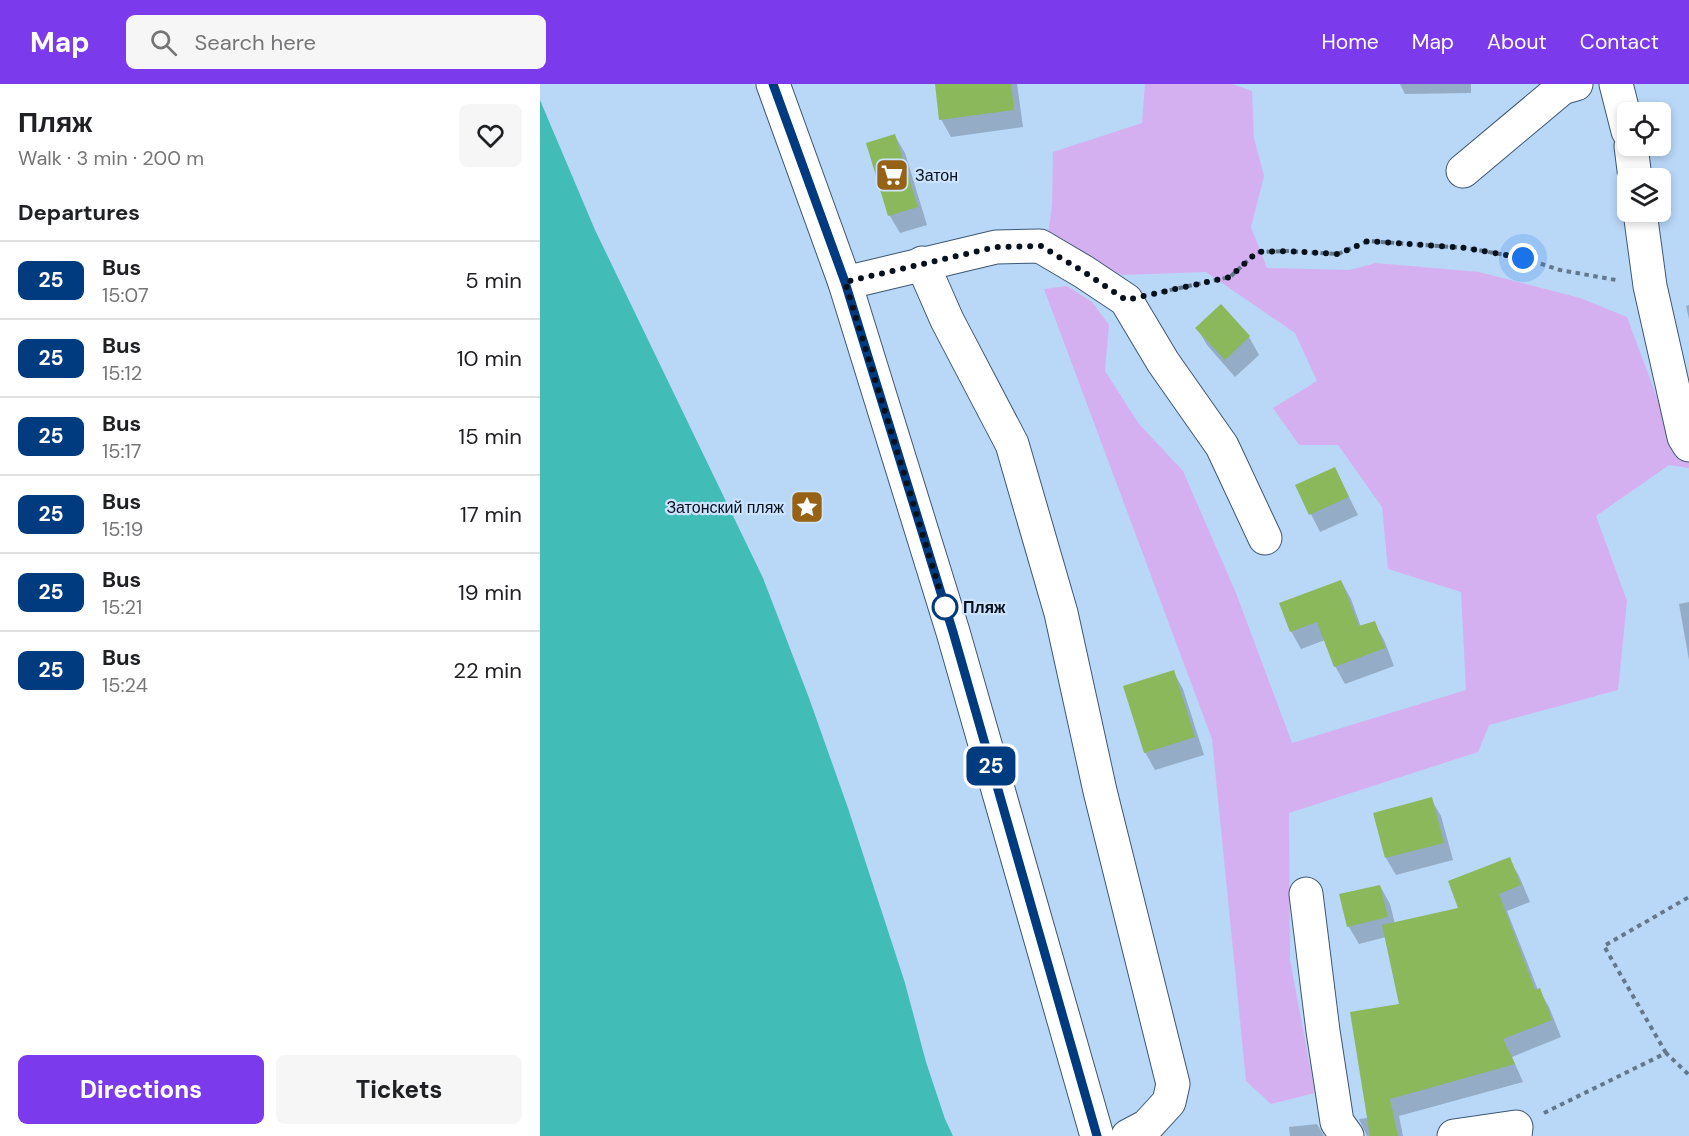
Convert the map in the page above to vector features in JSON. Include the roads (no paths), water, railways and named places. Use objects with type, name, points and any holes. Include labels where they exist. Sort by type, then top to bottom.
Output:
[{"type":"street","points":[[773,84],[845,282],[953,632],[1097,1136]]},
{"type":"street","points":[[1463,171],[1562,88],[1576,84]]},
{"type":"street","points":[[1616,84],[1621,102]]},
{"type":"street","points":[[1641,222],[1650,286],[1684,437],[1689,445]]},
{"type":"street","points":[[845,282],[996,247],[1041,246],[1084,272],[1126,300],[1163,362],[1222,446],[1265,538]]},
{"type":"street","points":[[922,263],[947,320],[1012,444],[1061,613],[1101,791],[1173,1084],[1169,1102],[1147,1126],[1128,1136]]},
{"type":"street","points":[[1306,894],[1337,1122],[1347,1136]]},
{"type":"street","points":[[1454,1136],[1515,1131]]},
{"type":"place","name":"Затон","points":[[892,175]]},
{"type":"place","name":"Затонский пляж","points":[[807,507]]},
{"type":"place","name":"Пляж","points":[[945,607]]}]
